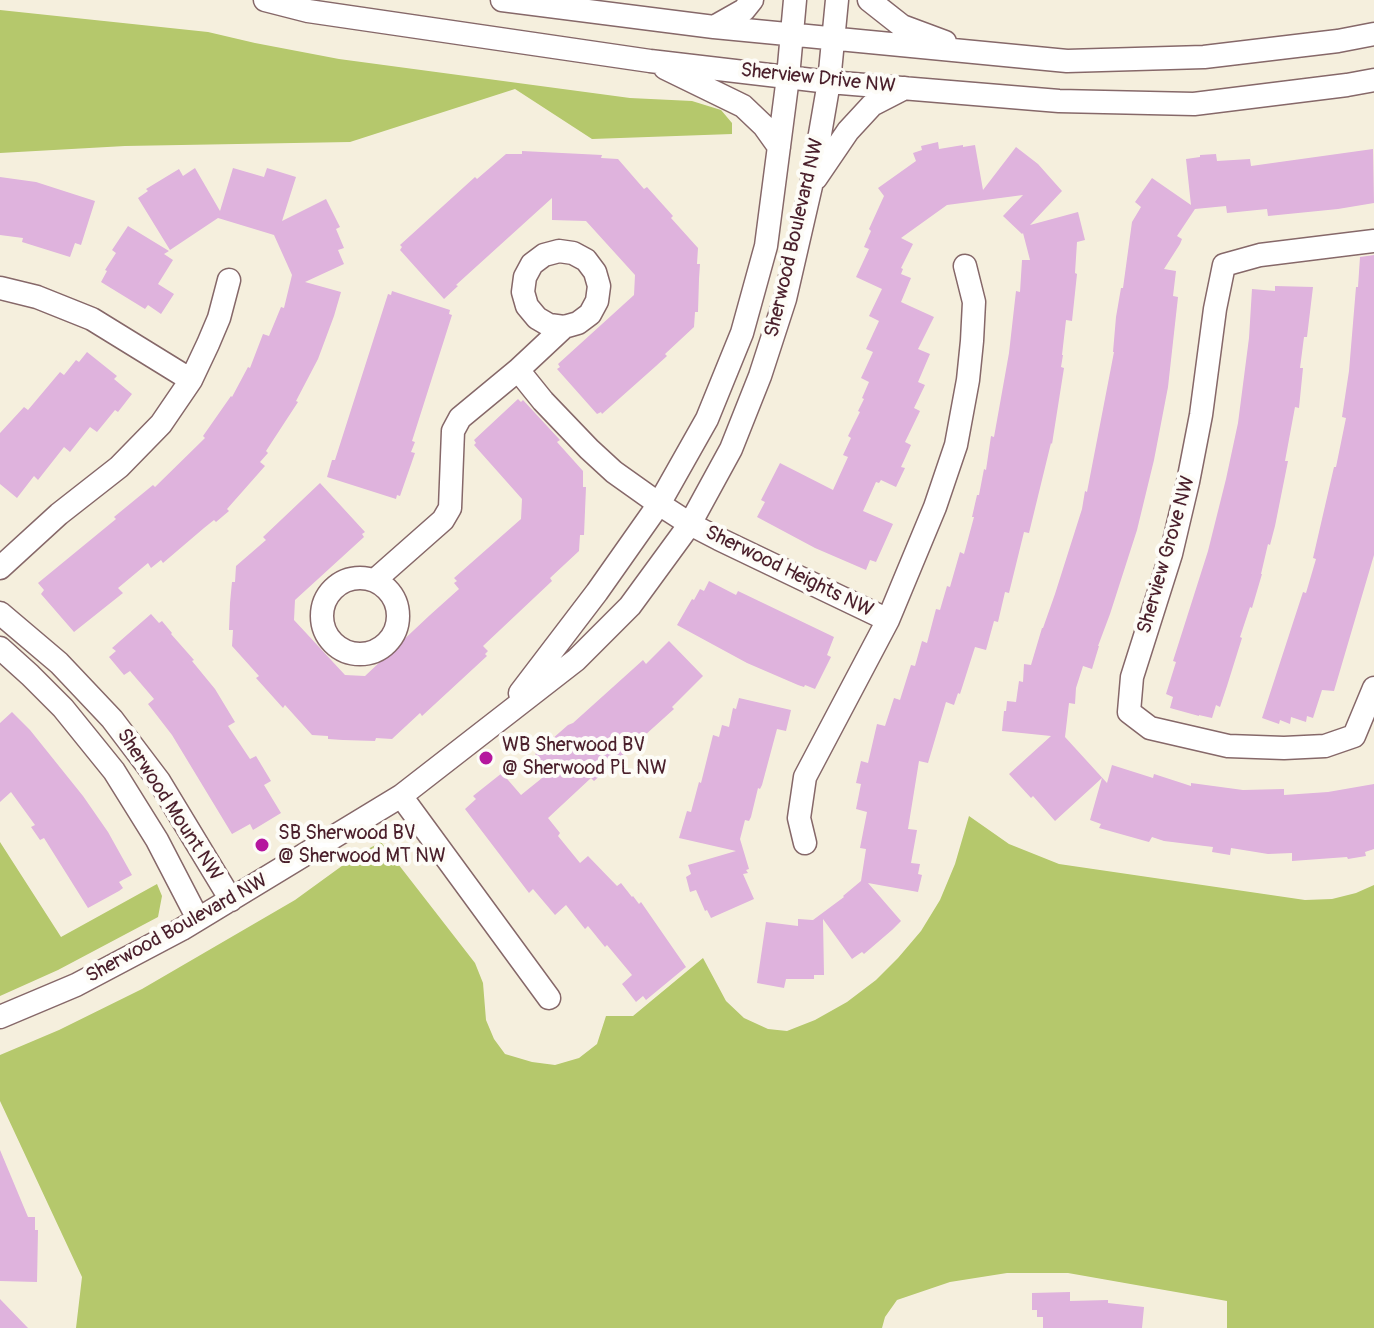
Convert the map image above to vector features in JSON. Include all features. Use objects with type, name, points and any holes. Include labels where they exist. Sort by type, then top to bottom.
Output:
[{"type":"street","name":"Sherview Drive NW","points":[[265,0],[308,11],[650,61],[829,82],[1059,101],[1194,104],[1374,80]]},
{"type":"street","name":"Sherview Drive NW","points":[[502,0],[714,27],[1067,61],[1204,57],[1374,34]]},
{"type":"street","points":[[714,27],[744,10],[752,0]]},
{"type":"street","name":"Sherwood Boulevard NW","points":[[502,716],[597,592],[659,504],[707,419],[742,333],[766,246],[795,0]]},
{"type":"street","name":"Sherwood Boulevard NW","points":[[0,1017],[76,985],[198,919],[401,796],[576,660],[630,606],[690,524],[731,449],[760,376],[785,299],[811,186],[829,82],[837,0]]},
{"type":"street","points":[[869,0],[902,26],[976,54]]},
{"type":"street","points":[[650,61],[743,106],[764,126],[779,147]]},
{"type":"street","points":[[811,186],[848,131],[872,105],[905,88]]},
{"type":"street","name":"Sherview Grove NW","points":[[1374,241],[1260,255],[1224,265],[1188,482],[1171,554],[1132,677],[1129,712],[1150,728],[1228,746],[1325,746],[1354,736],[1374,688]]},
{"type":"street","name":"Sherwood Heights NW","points":[[805,843],[799,818],[805,777],[888,620],[935,507],[956,445],[963,413],[974,302],[965,266]]},
{"type":"street","points":[[0,568],[59,514],[119,467],[161,424],[191,380],[219,318],[229,280]]},
{"type":"street","points":[[0,288],[37,297],[92,319],[191,380]]},
{"type":"street","points":[[375,580],[443,520],[450,508],[453,431],[460,418],[564,327]]},
{"type":"street","name":"Sherwood Heights NW","points":[[518,370],[589,449],[614,472],[659,504],[690,524],[888,620]]},
{"type":"street","name":"Sherwood Mount NW","points":[[0,613],[59,663],[112,719],[159,781],[231,900]]},
{"type":"street","name":"Sherwood Mount NW","points":[[0,648],[63,708],[114,771],[157,840],[198,919]]},
{"type":"street","points":[[401,796],[549,998]]},
{"type":"green space","points":[[0,10],[208,32],[339,59],[630,98],[692,101],[721,110],[732,123],[732,134],[592,139],[515,89],[350,142],[125,146],[0,153]]},
{"type":"green space","points":[[969,816],[1009,844],[1059,864],[1305,900],[1332,899],[1374,885],[1374,1328],[1227,1328],[1227,1301],[1068,1273],[1007,1273],[950,1282],[897,1300],[885,1317],[882,1328],[76,1328],[82,1277],[0,1101],[0,1055],[142,989],[295,900],[357,855],[381,842],[475,963],[483,983],[486,1020],[505,1054],[555,1065],[579,1058],[597,1044],[606,1016],[633,1016],[703,958],[726,1001],[744,1018],[768,1029],[787,1031],[847,1002],[876,980],[921,931],[940,900],[955,864]]},
{"type":"green space","points":[[0,842],[61,937],[157,884],[162,896],[158,917],[58,970],[0,996]]},
{"type":"building","points":[[938,142],[939,149],[975,145],[983,190],[1016,147],[1038,164],[1062,191],[1030,225],[1078,212],[1085,240],[1077,242],[1072,321],[1066,320],[1061,367],[1064,368],[1052,444],[1029,533],[1024,532],[1009,593],[1005,592],[998,622],[994,621],[986,650],[975,647],[954,705],[946,702],[928,763],[919,761],[908,829],[917,830],[911,863],[920,864],[918,874],[922,875],[918,892],[868,883],[901,921],[892,930],[864,954],[862,952],[852,959],[823,919],[824,975],[814,975],[814,979],[786,979],[784,988],[757,983],[766,922],[798,926],[798,919],[813,920],[861,881],[866,849],[860,848],[867,812],[856,809],[861,784],[856,783],[861,761],[868,763],[877,724],[885,726],[894,698],[900,700],[911,665],[915,666],[922,641],[927,643],[936,609],[940,610],[947,586],[950,587],[960,552],[964,554],[986,470],[991,436],[994,437],[1016,291],[1020,292],[1022,260],[1030,260],[1023,233],[1003,216],[1023,195],[947,205],[901,238],[913,244],[901,268],[901,274],[911,278],[901,302],[934,317],[918,349],[930,354],[918,382],[925,385],[914,408],[920,411],[905,442],[911,445],[901,467],[905,468],[896,487],[881,480],[876,482],[863,511],[893,524],[876,562],[870,560],[866,570],[815,548],[757,517],[765,502],[761,500],[780,463],[833,490],[848,457],[843,455],[851,438],[848,436],[860,412],[869,382],[861,378],[873,352],[866,349],[879,321],[869,316],[882,289],[856,277],[869,249],[864,247],[871,231],[869,229],[884,196],[878,188],[916,161],[913,153],[922,150],[921,146]]},
{"type":"building","points":[[1373,149],[1374,203],[1268,216],[1267,209],[1227,213],[1226,206],[1195,209],[1177,236],[1182,239],[1164,269],[1176,271],[1173,296],[1178,297],[1168,387],[1154,460],[1137,530],[1092,669],[1083,666],[1075,704],[1069,703],[1065,737],[1107,783],[1112,765],[1191,786],[1191,783],[1243,790],[1284,789],[1284,795],[1374,784],[1374,849],[1365,852],[1366,856],[1348,859],[1292,861],[1292,853],[1268,854],[1231,848],[1230,855],[1212,852],[1213,847],[1152,837],[1149,842],[1099,828],[1101,824],[1090,820],[1102,778],[1055,821],[1009,774],[1051,736],[1002,731],[1004,711],[1007,701],[1016,702],[1019,681],[1023,682],[1024,664],[1031,665],[1087,492],[1114,352],[1116,317],[1132,222],[1141,207],[1135,202],[1152,178],[1191,205],[1186,159],[1200,155],[1216,154],[1217,161],[1250,159],[1251,166]]},
{"type":"building","points":[[522,151],[602,155],[601,158],[618,159],[644,189],[647,187],[698,248],[698,312],[695,312],[694,327],[665,354],[667,356],[602,414],[597,414],[557,369],[560,367],[558,364],[634,295],[635,275],[586,221],[552,220],[552,198],[444,299],[400,250],[400,245],[475,177],[477,179],[506,154],[522,154]]},
{"type":"building","points":[[195,168],[220,211],[233,168],[264,177],[267,168],[296,177],[282,221],[326,199],[340,227],[336,229],[344,248],[338,250],[344,264],[305,282],[341,292],[318,359],[298,402],[260,462],[265,466],[227,509],[229,511],[163,563],[161,560],[151,568],[148,563],[118,588],[123,593],[74,632],[41,594],[44,590],[38,583],[153,485],[155,487],[205,438],[203,436],[250,368],[263,334],[269,336],[281,307],[284,308],[292,275],[274,235],[218,218],[170,250],[138,198],[148,191],[146,189],[179,169],[183,176]]},
{"type":"building","points":[[0,177],[36,182],[95,201],[81,245],[75,243],[70,257],[22,242],[23,238],[0,235]]},
{"type":"building","points":[[128,226],[169,251],[164,254],[173,260],[158,284],[174,294],[161,314],[148,305],[145,309],[101,282],[116,253],[112,250]]},
{"type":"building","points":[[1374,255],[1374,555],[1334,691],[1322,690],[1313,718],[1307,716],[1306,722],[1291,717],[1290,724],[1280,720],[1279,724],[1262,718],[1316,559],[1313,558],[1346,418],[1342,417],[1360,257]]},
{"type":"building","points":[[1275,286],[1313,287],[1300,368],[1303,368],[1299,408],[1295,407],[1275,526],[1227,686],[1220,707],[1216,705],[1212,718],[1199,716],[1170,708],[1173,697],[1166,694],[1176,662],[1173,661],[1208,551],[1238,423],[1252,289],[1275,291]]},
{"type":"building","points":[[392,291],[450,310],[449,314],[452,315],[412,441],[415,442],[411,452],[415,453],[400,496],[397,495],[396,499],[327,477],[388,294],[391,295]]},
{"type":"building","points":[[87,352],[117,376],[114,379],[132,394],[97,432],[90,427],[70,452],[64,447],[38,480],[34,476],[17,498],[0,484],[0,433],[24,407],[28,410],[60,372],[64,375]]},
{"type":"building","points":[[518,399],[523,400],[560,440],[557,442],[583,471],[583,487],[586,487],[584,535],[580,535],[579,551],[483,646],[488,651],[487,656],[422,716],[420,713],[392,739],[343,740],[312,735],[256,678],[259,676],[232,646],[230,603],[236,566],[266,540],[263,537],[320,483],[365,532],[362,534],[364,537],[295,600],[294,620],[345,675],[365,676],[459,589],[454,578],[521,519],[522,499],[474,445],[474,440]]},
{"type":"building","points":[[709,581],[736,595],[738,591],[834,637],[827,655],[831,657],[815,689],[747,663],[677,625],[692,599],[700,589],[704,591]]},
{"type":"building","points":[[151,614],[159,623],[162,621],[215,689],[235,722],[228,726],[250,759],[256,756],[271,781],[264,785],[281,813],[253,830],[250,824],[232,834],[172,735],[148,704],[154,699],[130,671],[124,675],[109,657],[116,651],[112,648]]},
{"type":"building","points":[[669,641],[703,676],[672,707],[674,709],[548,818],[580,863],[588,856],[617,886],[621,883],[639,904],[641,902],[686,967],[646,1000],[643,996],[636,1002],[622,984],[632,975],[607,945],[605,947],[588,926],[585,929],[566,905],[555,915],[533,889],[529,893],[465,809],[476,799],[473,796],[502,773],[521,795],[547,774],[541,768],[545,765],[535,754],[643,660],[646,664]]},
{"type":"building","points":[[739,698],[791,710],[786,731],[777,729],[762,785],[758,788],[751,817],[749,821],[745,820],[740,839],[749,869],[746,870],[748,873],[743,874],[754,899],[711,918],[696,890],[690,892],[686,877],[691,874],[688,865],[736,851],[679,838],[687,811],[691,812],[701,783],[713,735],[719,737],[722,725],[729,727],[733,708],[736,709]]},
{"type":"building","points":[[12,712],[83,796],[132,875],[119,882],[123,888],[119,891],[88,908],[44,838],[40,840],[31,827],[35,825],[11,792],[0,802],[0,723]]},
{"type":"building","points":[[0,1150],[28,1217],[35,1217],[35,1230],[38,1230],[37,1282],[0,1281]]},
{"type":"building","points":[[1070,1292],[1070,1301],[1108,1300],[1108,1303],[1144,1307],[1142,1328],[1043,1328],[1043,1317],[1037,1317],[1037,1310],[1032,1310],[1032,1293]]},
{"type":"building","points":[[0,1299],[28,1328],[0,1328]]},
{"type":"place","name":"WB Sherwood BV @ Sherwood PL NW","points":[[486,758]]},
{"type":"place","name":"SB Sherwood BV @ Sherwood MT NW","points":[[262,845]]}]
